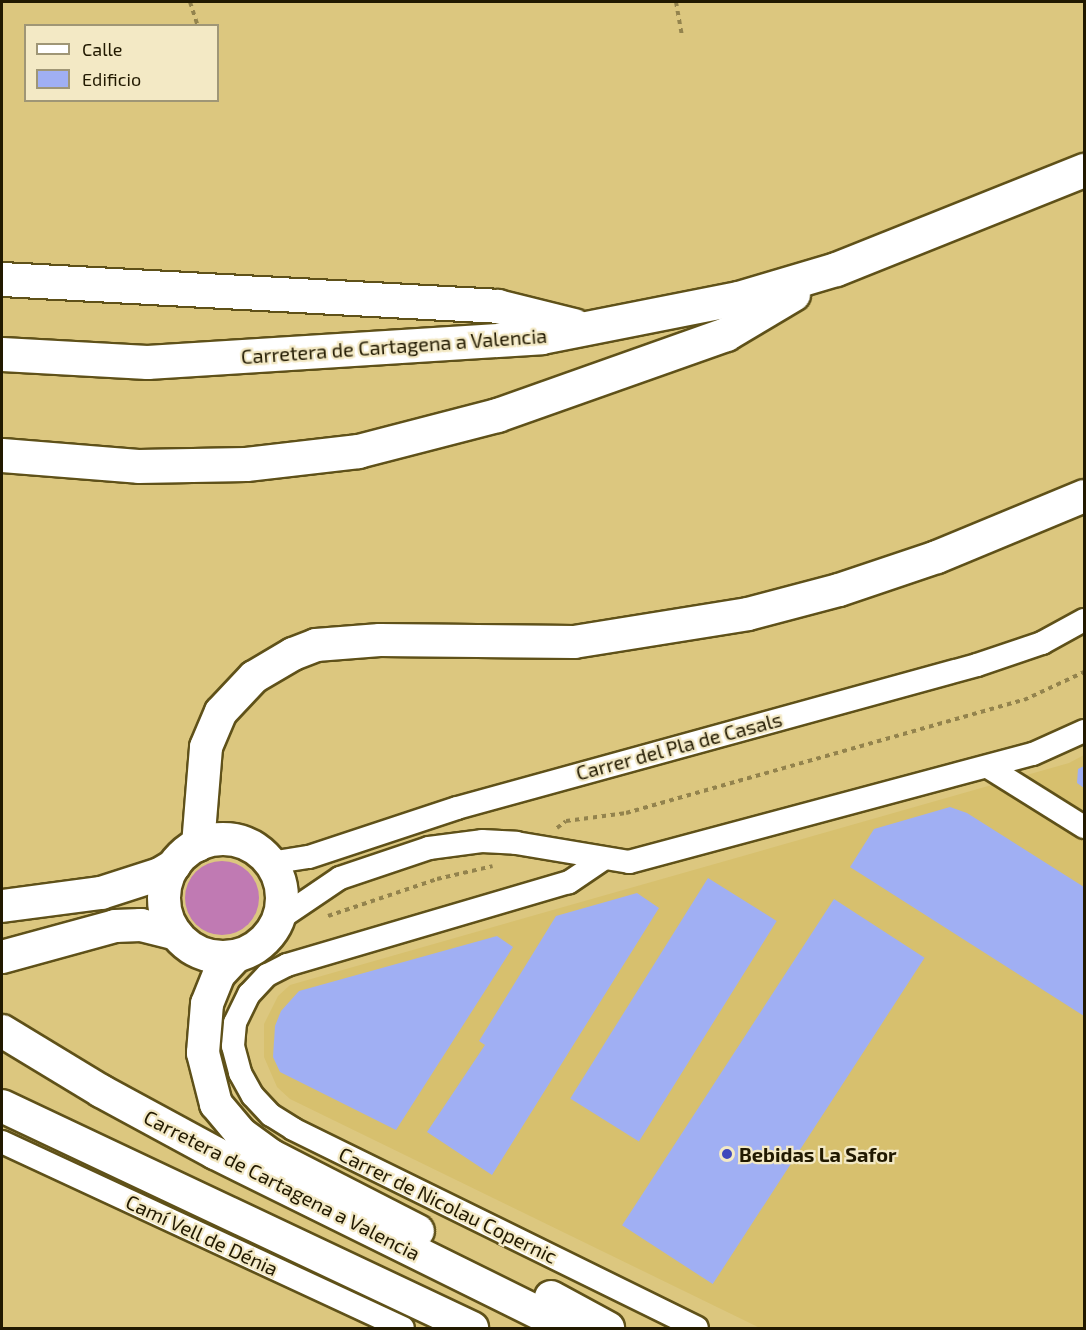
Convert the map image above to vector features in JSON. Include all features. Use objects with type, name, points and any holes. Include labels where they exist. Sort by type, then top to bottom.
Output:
[{"type":"highway","name":"Carretera de Cartagena a Valencia","points":[[2,354],[147,362],[445,346],[587,328],[738,298],[836,269],[1084,170]]},
{"type":"highway","points":[[2,455],[138,466],[246,464],[358,451],[497,415],[726,334],[836,269]]},
{"type":"highway","points":[[2,279],[497,306],[587,328]]},
{"type":"main road","points":[[176,934],[166,915],[203,789],[206,747],[221,712],[254,676],[316,645],[380,640],[574,642],[748,614],[838,590],[937,557],[1084,496]]},
{"type":"main road","points":[[203,789],[221,827],[270,863],[282,891],[278,920],[260,944],[236,956],[219,974],[210,993],[203,1053],[216,1104],[240,1134],[282,1162],[608,1329]]},
{"type":"main road","points":[[2,906],[101,893],[179,866],[218,840],[239,842]]},
{"type":"main road","points":[[115,926],[142,911],[179,866]]},
{"type":"main road","points":[[2,957],[115,926],[141,925],[176,934],[199,952],[236,956]]},
{"type":"main road","name":"Carretera de Cartagena a Valencia","points":[[2,1031],[101,1091],[215,1153],[569,1329]]},
{"type":"main road","points":[[2,1106],[472,1329]]},
{"type":"street","name":"Carrer del Pla de Casals","points":[[270,863],[309,857],[457,808],[977,665],[1042,643],[1084,620]]},
{"type":"street","points":[[278,920],[339,878],[410,853],[482,841],[545,846],[602,860],[646,859],[1034,754],[1084,730]]},
{"type":"street","points":[[988,767],[1084,827]]},
{"type":"street","name":"Carrer de Nicolau Copernic","points":[[602,860],[568,882],[287,965],[267,975],[249,994],[235,1023],[233,1046],[240,1072],[253,1096],[271,1115],[293,1129],[698,1329]]},
{"type":"street","name":"Camí Vell de Dénia","points":[[2,1142],[403,1329]]},
{"type":"path","points":[[190,2],[197,24]]},
{"type":"path","points":[[676,2],[682,35]]},
{"type":"path","points":[[545,846],[566,821],[626,813],[1014,703],[1084,672]]},
{"type":"path","points":[[324,917],[436,879],[504,864]]},
{"type":"shaded area","points":[[1084,755],[1084,1328],[760,1328],[290,1099],[277,1087],[264,1057],[264,1024],[278,996],[290,985],[1069,763]]},
{"type":"shaded area","points":[[222,861],[236,864],[248,872],[256,884],[259,898],[256,912],[248,924],[236,932],[222,935],[208,932],[196,924],[188,912],[185,898],[188,884],[196,872],[208,864]]},
{"type":"building","points":[[1084,766],[1084,788],[1077,783],[1078,769]]},
{"type":"building","points":[[950,807],[967,813],[1084,887],[1084,1016],[850,867],[874,829]]},
{"type":"building","points":[[708,878],[777,921],[639,1141],[570,1098]]},
{"type":"building","points":[[637,893],[659,908],[492,1175],[427,1132],[485,1045],[479,1041],[556,916]]},
{"type":"building","points":[[834,899],[925,958],[713,1284],[622,1225]]},
{"type":"building","points":[[497,936],[513,947],[396,1130],[280,1072],[273,1057],[275,1026],[281,1011],[299,991]]},
{"type":"place","name":"Bebidas La Safor","points":[[727,1154]]}]
